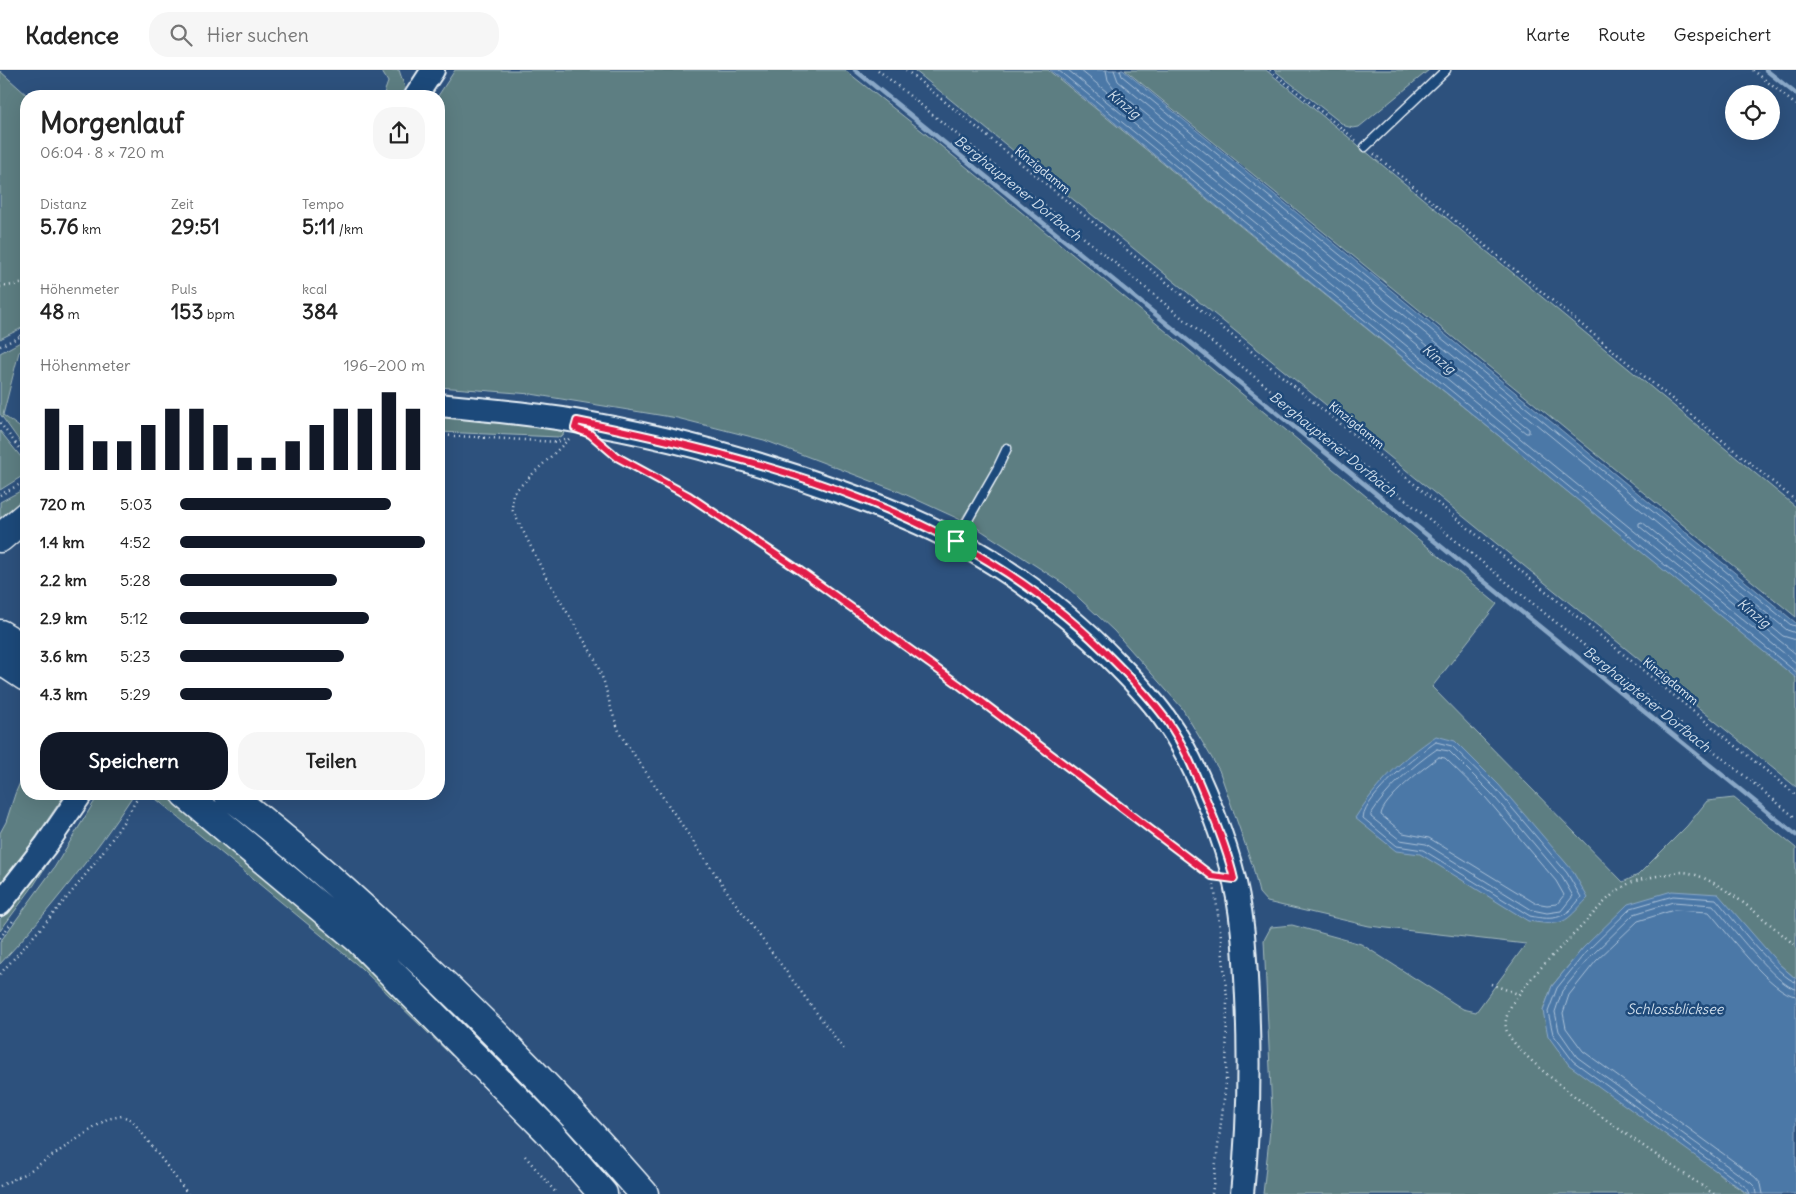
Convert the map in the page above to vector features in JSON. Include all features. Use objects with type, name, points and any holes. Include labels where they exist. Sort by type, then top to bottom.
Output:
[{"type":"highway","points":[[0,538],[20,521]]},
{"type":"highway","points":[[0,634],[20,646]]},
{"type":"highway","points":[[0,660],[20,673]]},
{"type":"highway","points":[[192,800],[357,938],[548,1131],[603,1194]]},
{"type":"highway","points":[[235,800],[345,892],[440,980],[526,1064],[644,1194]]},
{"type":"street","points":[[420,90],[433,70]]},
{"type":"street","points":[[445,406],[568,420],[725,454],[786,472],[888,509],[956,541],[1028,587],[1064,614],[1097,643],[1133,680],[1168,723],[1191,763],[1214,818],[1223,878],[1246,966],[1250,1060],[1242,1194]]},
{"type":"street","points":[[0,904],[46,845],[77,800]]},
{"type":"lane","points":[[1365,147],[1446,70]]},
{"type":"lane","points":[[956,541],[998,469],[1007,448]]},
{"type":"path","points":[[878,70],[1796,818]]},
{"type":"path","name":"Kinzigdamm","points":[[906,70],[1796,795]]},
{"type":"path","points":[[1270,70],[1796,501]]},
{"type":"path","points":[[1753,70],[1796,105]]},
{"type":"path","points":[[0,287],[20,284]]},
{"type":"path","points":[[0,346],[19,337]]},
{"type":"path","points":[[0,423],[20,449]]},
{"type":"path","points":[[445,435],[557,442],[574,435],[513,493],[512,509],[546,577],[594,657],[620,734],[733,900],[845,1051]]},
{"type":"path","points":[[596,440],[617,457],[689,496],[799,570],[1223,878],[1221,937],[1227,1008],[1226,1083],[1212,1194]]},
{"type":"path","points":[[0,495],[20,484]]},
{"type":"path","points":[[0,974],[88,872],[122,826],[137,800]]},
{"type":"path","points":[[1714,1194],[1567,1092],[1512,1042],[1506,1029],[1508,1012],[1518,994],[1613,893],[1630,882],[1683,872],[1702,878],[1724,889],[1796,946]]},
{"type":"path","points":[[1491,984],[1518,994]]},
{"type":"path","points":[[0,1186],[28,1172],[107,1119],[122,1116],[132,1120],[188,1194]]},
{"type":"path","points":[[525,1156],[557,1194]]},
{"type":"green space","points":[[381,70],[399,70],[405,88],[404,90],[385,90],[388,82]]},
{"type":"green space","points":[[455,70],[845,70],[941,146],[1497,604],[1432,687],[1623,882],[1638,875],[1687,826],[1707,801],[1734,798],[1796,848],[1796,979],[1779,964],[1583,948],[1552,986],[1543,1011],[1726,1180],[1748,1194],[1263,1194],[1272,1112],[1264,940],[1271,927],[1292,925],[1361,944],[1463,1009],[1476,1012],[1526,944],[1369,926],[1267,902],[1259,893],[1253,867],[1219,770],[1182,708],[1114,631],[1064,584],[971,524],[999,474],[991,473],[961,520],[900,492],[764,440],[677,418],[531,394],[445,387],[445,90],[442,90]]},
{"type":"green space","points":[[914,70],[1048,70],[1796,677],[1796,787]]},
{"type":"green space","points":[[1125,70],[1266,70],[1341,131],[1796,507],[1796,617]]},
{"type":"green space","points":[[1274,70],[1429,70],[1359,127],[1353,128],[1345,126]]},
{"type":"green space","points":[[0,71],[21,90],[20,329],[0,339]]},
{"type":"green space","points":[[20,342],[20,352],[3,415],[20,428],[20,442],[0,414],[0,353]]},
{"type":"green space","points":[[445,413],[559,426],[564,432],[559,437],[445,432]]},
{"type":"green space","points":[[0,431],[20,456],[20,478],[0,490]]},
{"type":"green space","points":[[20,491],[20,513],[0,530],[0,502]]},
{"type":"green space","points":[[20,783],[20,800],[61,800],[23,856],[0,884],[0,833],[6,822]]},
{"type":"green space","points":[[95,800],[130,800],[70,882],[0,964],[0,942],[54,868]]},
{"type":"green space","points":[[157,800],[177,800],[272,876],[460,1048],[452,1056],[361,968]]},
{"type":"green space","points":[[76,818],[34,885],[0,931],[0,919],[18,898]]},
{"type":"water","name":"Kinzig","points":[[1050,70],[1123,70],[1796,623],[1796,678]]},
{"type":"water","points":[[1436,736],[1455,741],[1499,785],[1572,870],[1588,898],[1568,918],[1557,923],[1528,921],[1420,854],[1396,851],[1355,818],[1372,793],[1391,772]]},
{"type":"water","name":"Schlossblicksee","points":[[1672,891],[1718,894],[1779,964],[1796,979],[1796,1194],[1748,1194],[1569,1065],[1548,1036],[1543,1011],[1552,986],[1583,948],[1628,904]]},
{"type":"waterway","name":"Berghauptener Dorfbach","points":[[855,70],[1796,835]]},
{"type":"waterway","points":[[1766,70],[1796,94]]},
{"type":"route","points":[[577,421],[725,454],[786,472],[888,509],[956,541],[1028,587],[1064,614],[1097,643],[1133,680],[1168,723],[1191,763],[1214,818],[1234,879],[1212,876],[958,684],[799,570],[689,496],[617,457],[590,434],[575,428],[577,421]]}]
